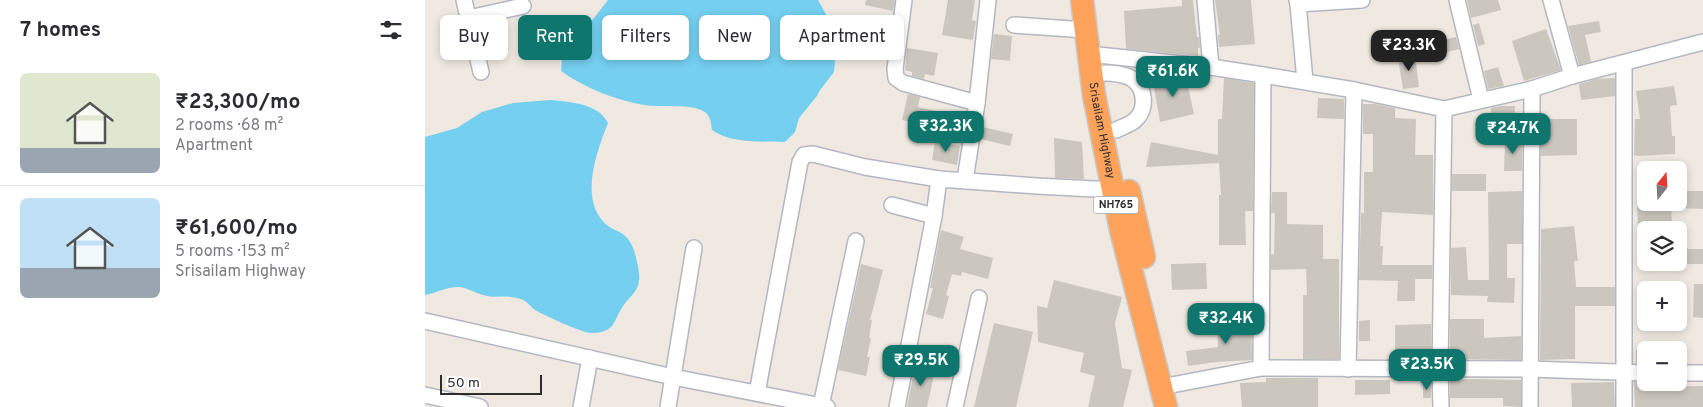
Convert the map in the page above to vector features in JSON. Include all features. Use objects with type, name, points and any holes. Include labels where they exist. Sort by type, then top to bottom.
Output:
[{"type":"highway","name":"Srisailam Highway","points":[[1082,0],[1086,30],[1098,60],[1116,130],[1138,232],[1167,393]]},
{"type":"highway","name":"Srisailam Highway","points":[[1098,0],[1098,60],[1093,95],[1121,230],[1167,393],[1181,407]]},
{"type":"street","points":[[464,0],[468,15]]},
{"type":"street","points":[[903,0],[895,68],[896,78],[903,83],[977,104]]},
{"type":"street","points":[[965,180],[977,104],[989,0]]},
{"type":"street","points":[[1205,0],[1211,67]]},
{"type":"street","points":[[1305,82],[1298,2],[1362,0]]},
{"type":"street","points":[[1457,0],[1481,100]]},
{"type":"street","points":[[1551,0],[1572,76]]},
{"type":"street","points":[[482,15],[523,6]]},
{"type":"street","points":[[1014,25],[1086,30]]},
{"type":"street","points":[[1098,60],[1211,67],[1353,90],[1444,109],[1532,89],[1572,76],[1703,42]]},
{"type":"street","points":[[478,60],[481,72]]},
{"type":"street","points":[[1098,60],[1118,74],[1134,80],[1141,88],[1143,97],[1142,111],[1139,117],[1116,130]]},
{"type":"street","points":[[1624,63],[1624,407]]},
{"type":"street","points":[[1261,368],[1263,75]]},
{"type":"street","points":[[1530,407],[1532,89]]},
{"type":"street","points":[[1349,368],[1353,90]]},
{"type":"street","points":[[1441,407],[1444,109]]},
{"type":"street","points":[[757,394],[800,162],[804,155],[813,154],[865,167],[939,179],[1113,190]]},
{"type":"street","points":[[897,407],[934,216],[939,179]]},
{"type":"street","points":[[892,205],[934,216]]},
{"type":"street","points":[[425,321],[673,377],[824,406],[856,241]]},
{"type":"street","points":[[668,407],[694,248]]},
{"type":"street","points":[[955,407],[979,298]]},
{"type":"street","points":[[581,407],[590,358]]},
{"type":"street","points":[[1167,393],[1261,368],[1530,369],[1637,373]]},
{"type":"street","points":[[1687,373],[1703,373]]},
{"type":"street","points":[[425,396],[480,407]]},
{"type":"water","points":[[608,0],[818,0],[826,15],[780,15],[780,60],[835,60],[834,72],[799,118],[795,132],[785,142],[747,141],[728,138],[712,130],[708,116],[699,109],[651,106],[622,100],[590,88],[561,71],[562,60],[592,60],[592,21]]},
{"type":"water","points":[[550,100],[591,107],[598,111],[608,123],[599,148],[592,177],[594,204],[599,216],[608,226],[629,240],[633,247],[639,279],[633,295],[623,306],[612,326],[600,332],[591,333],[572,327],[535,310],[524,301],[511,297],[488,296],[458,287],[425,295],[425,137],[457,128],[482,112],[513,103]]},
{"type":"building","points":[[866,0],[895,0],[893,11],[865,5]]},
{"type":"building","points":[[948,0],[975,0],[972,20],[976,21],[973,40],[942,35]]},
{"type":"building","points":[[1182,0],[1193,0],[1200,48],[1198,48],[1198,56],[1126,49],[1124,11],[1182,6]]},
{"type":"building","points":[[1215,0],[1251,0],[1255,44],[1219,47],[1218,35],[1220,35]]},
{"type":"building","points":[[1467,0],[1498,0],[1501,10],[1471,18]]},
{"type":"building","points":[[1599,21],[1601,32],[1585,35],[1591,61],[1593,61],[1579,65],[1568,26]]},
{"type":"building","points":[[1479,23],[1485,44],[1478,46],[1473,25]]},
{"type":"building","points":[[1546,29],[1561,70],[1524,81],[1512,41]]},
{"type":"building","points":[[994,34],[1012,36],[1010,61],[991,59]]},
{"type":"building","points":[[1456,37],[1459,49],[1430,56],[1427,44]]},
{"type":"building","points":[[907,48],[938,53],[934,76],[925,74],[924,79],[912,76],[912,72],[905,70]]},
{"type":"building","points":[[1415,56],[1419,87],[1403,89],[1398,58]]},
{"type":"building","points":[[1498,67],[1504,86],[1488,89],[1484,71]]},
{"type":"building","points":[[1185,74],[1194,114],[1160,122],[1153,81]]},
{"type":"building","points":[[1224,78],[1254,83],[1253,211],[1245,211],[1246,245],[1219,245],[1219,195],[1221,195],[1219,163],[1146,167],[1151,142],[1218,155],[1218,119],[1222,119]]},
{"type":"building","points":[[1615,78],[1615,96],[1581,100],[1579,84],[1597,79]]},
{"type":"building","points":[[1674,86],[1677,105],[1670,106],[1672,136],[1675,136],[1675,154],[1634,155],[1635,119],[1640,119],[1636,91]]},
{"type":"building","points":[[908,94],[920,97],[918,107],[936,111],[933,127],[902,120]]},
{"type":"building","points":[[1318,98],[1344,99],[1344,119],[1317,118]]},
{"type":"building","points":[[1363,104],[1395,108],[1395,118],[1416,119],[1415,155],[1433,155],[1433,215],[1382,212],[1380,246],[1383,246],[1382,265],[1432,265],[1432,279],[1415,279],[1415,301],[1397,301],[1398,281],[1359,280],[1361,213],[1364,213],[1364,172],[1373,172],[1373,134],[1363,134]]},
{"type":"building","points":[[1515,106],[1513,135],[1490,134],[1491,108]]},
{"type":"building","points":[[1541,119],[1577,119],[1577,155],[1541,156]]},
{"type":"building","points":[[983,127],[1013,134],[1010,146],[981,139]]},
{"type":"building","points":[[1054,138],[1082,142],[1084,179],[1055,178]]},
{"type":"building","points":[[1505,139],[1522,139],[1522,171],[1504,171]]},
{"type":"building","points":[[935,142],[960,146],[957,165],[932,160]]},
{"type":"building","points":[[1452,174],[1486,174],[1486,191],[1452,191]]},
{"type":"building","points":[[1522,191],[1522,244],[1507,244],[1507,278],[1515,278],[1514,303],[1487,302],[1488,296],[1451,295],[1451,248],[1466,247],[1468,280],[1489,280],[1488,192]]},
{"type":"building","points":[[1687,191],[1703,191],[1703,209],[1687,208]]},
{"type":"building","points":[[1272,192],[1287,192],[1287,224],[1323,225],[1323,259],[1339,259],[1339,359],[1303,359],[1303,295],[1307,295],[1306,269],[1271,270],[1271,255],[1274,254],[1275,213],[1271,213]]},
{"type":"building","points":[[1637,211],[1671,211],[1672,221],[1638,221]]},
{"type":"building","points":[[1574,226],[1578,261],[1574,261],[1576,287],[1615,287],[1615,306],[1575,306],[1575,359],[1540,360],[1541,229]]},
{"type":"building","points":[[941,230],[964,237],[960,249],[993,258],[988,279],[962,272],[961,276],[952,274],[946,295],[949,296],[943,319],[926,314],[933,288],[930,288]]},
{"type":"building","points":[[1687,249],[1703,249],[1703,264],[1687,264]]},
{"type":"building","points":[[1206,263],[1207,289],[1172,290],[1171,264]]},
{"type":"building","points":[[861,264],[883,270],[870,320],[872,320],[869,338],[871,338],[867,357],[870,357],[866,376],[838,370]]},
{"type":"building","points":[[1054,280],[1122,297],[1115,323],[1122,368],[1132,370],[1123,407],[1088,407],[1095,376],[1080,372],[1084,353],[1038,342],[1037,306],[1047,308]]},
{"type":"building","points":[[1694,284],[1703,284],[1703,318],[1693,317]]},
{"type":"building","points":[[1450,319],[1484,319],[1484,338],[1521,336],[1521,360],[1450,359]]},
{"type":"building","points":[[1370,320],[1370,341],[1359,341],[1359,321]]},
{"type":"building","points":[[1251,321],[1252,360],[1188,366],[1186,351],[1218,347],[1217,323]]},
{"type":"building","points":[[994,323],[1033,332],[1016,407],[974,407]]},
{"type":"building","points":[[1431,324],[1431,359],[1395,359],[1395,325]]},
{"type":"building","points":[[915,366],[935,370],[927,407],[907,407]]},
{"type":"building","points":[[1266,378],[1318,378],[1318,407],[1242,407],[1240,383],[1266,382]]},
{"type":"building","points":[[1355,380],[1390,380],[1390,394],[1355,395]]},
{"type":"building","points":[[1450,380],[1521,380],[1521,407],[1503,406],[1503,398],[1450,398]]},
{"type":"building","points":[[1614,382],[1615,407],[1572,407],[1571,383]]},
{"type":"building","points":[[1634,382],[1637,382],[1637,391],[1687,391],[1687,386],[1703,386],[1703,407],[1635,407]]},
{"type":"building","points":[[1423,384],[1431,384],[1431,398],[1423,398]]}]
